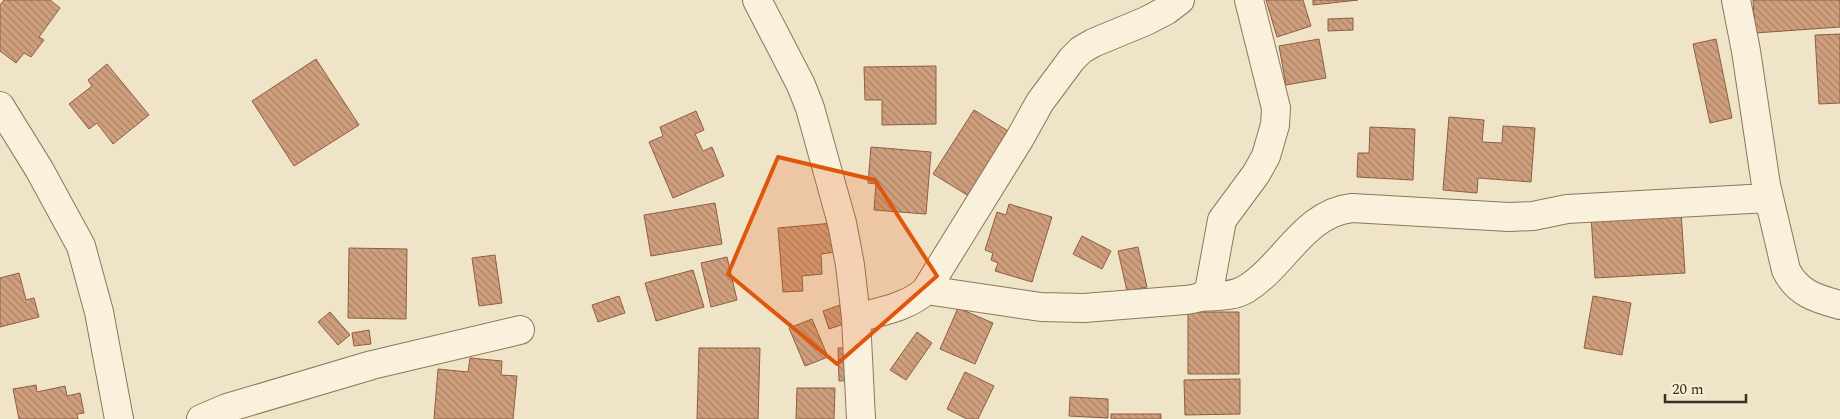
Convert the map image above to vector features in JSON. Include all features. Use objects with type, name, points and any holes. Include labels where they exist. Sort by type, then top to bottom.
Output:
[{"type":"street","points":[[757,0],[801,85],[810,108],[842,223],[850,265],[856,318],[861,419]]},
{"type":"street","points":[[856,318],[921,296],[1040,102],[1081,50],[1093,43],[1146,21],[1167,10],[1180,0]]},
{"type":"street","points":[[1200,297],[1208,291],[1222,220],[1256,174],[1266,156],[1276,118],[1276,108],[1249,0]]},
{"type":"street","points":[[1736,0],[1746,51],[1768,198],[1786,270],[1798,288],[1816,299],[1840,306]]},
{"type":"street","points":[[0,106],[39,169],[81,246],[99,312],[119,419]]},
{"type":"street","points":[[926,290],[1041,307],[1092,307],[1228,296],[1245,290],[1261,277],[1311,227],[1323,218],[1344,209],[1509,217],[1533,216],[1574,209],[1768,198]]},
{"type":"street","points":[[201,419],[227,408],[372,365],[520,330]]},
{"type":"highlighted area","points":[[778,157],[875,180],[937,276],[837,364],[728,274]]},
{"type":"building","points":[[4,0],[50,0],[60,8],[39,37],[44,40],[31,57],[24,53],[16,63],[0,51],[0,5]]},
{"type":"building","points":[[1266,0],[1303,0],[1311,26],[1277,37]]},
{"type":"building","points":[[1313,0],[1358,0],[1313,5]]},
{"type":"building","points":[[1753,0],[1840,0],[1840,27],[1755,33]]},
{"type":"building","points":[[1353,18],[1353,30],[1328,31],[1328,19]]},
{"type":"building","points":[[1840,34],[1840,103],[1819,104],[1815,35]]},
{"type":"building","points":[[1319,39],[1326,78],[1286,85],[1279,46]]},
{"type":"building","points":[[1716,39],[1732,118],[1710,123],[1693,44]]},
{"type":"building","points":[[316,59],[359,125],[294,166],[252,101]]},
{"type":"building","points":[[107,64],[149,115],[113,144],[97,123],[89,129],[69,104],[92,86],[88,80]]},
{"type":"building","points":[[936,66],[936,124],[882,125],[882,100],[865,100],[864,67]]},
{"type":"building","points":[[974,110],[1013,134],[972,198],[933,174]]},
{"type":"building","points":[[696,111],[704,130],[695,134],[703,151],[712,147],[724,176],[673,198],[649,142],[663,136],[660,127]]},
{"type":"building","points":[[1449,117],[1484,120],[1482,142],[1502,143],[1503,126],[1535,128],[1531,182],[1478,178],[1477,193],[1443,190]]},
{"type":"building","points":[[1370,127],[1415,129],[1413,180],[1357,177],[1358,153],[1369,153]]},
{"type":"building","points":[[871,147],[931,152],[926,214],[874,210],[876,184],[868,183]]},
{"type":"building","points":[[715,203],[722,244],[651,256],[644,215]]},
{"type":"building","points":[[1009,204],[1052,217],[1032,282],[995,271],[998,263],[991,260],[993,253],[985,250],[997,212],[1006,215]]},
{"type":"building","points":[[1681,211],[1685,273],[1595,278],[1591,216]]},
{"type":"building","points":[[833,223],[836,252],[821,254],[822,274],[802,276],[803,291],[783,292],[778,228]]},
{"type":"building","points":[[1082,236],[1111,251],[1102,269],[1073,254]]},
{"type":"building","points":[[1138,247],[1147,287],[1127,291],[1118,251]]},
{"type":"building","points":[[349,248],[407,249],[406,319],[348,318]]},
{"type":"building","points":[[495,255],[502,303],[479,306],[472,258]]},
{"type":"building","points":[[727,257],[737,300],[711,307],[701,263]]},
{"type":"building","points":[[693,270],[704,307],[656,321],[645,283]]},
{"type":"building","points":[[19,273],[26,300],[34,298],[39,317],[0,327],[0,278]]},
{"type":"building","points":[[619,296],[625,313],[598,322],[592,305]]},
{"type":"building","points":[[1593,296],[1631,303],[1622,355],[1584,348]]},
{"type":"building","points":[[840,305],[847,323],[829,329],[823,311]]},
{"type":"building","points":[[958,308],[993,323],[975,364],[940,349]]},
{"type":"building","points":[[330,312],[350,335],[338,345],[318,322]]},
{"type":"building","points":[[1188,312],[1239,312],[1239,374],[1188,374]]},
{"type":"building","points":[[812,319],[828,357],[805,366],[789,328]]},
{"type":"building","points":[[369,330],[371,344],[354,346],[352,333]]},
{"type":"building","points":[[917,332],[932,343],[906,380],[890,370]]},
{"type":"building","points":[[699,348],[760,348],[758,419],[697,419]]},
{"type":"building","points":[[838,348],[854,348],[855,380],[839,381]]},
{"type":"building","points":[[470,358],[502,361],[501,375],[517,376],[513,419],[434,419],[438,369],[468,372]]},
{"type":"building","points":[[965,372],[994,386],[978,419],[967,419],[947,409]]},
{"type":"building","points":[[1240,379],[1240,414],[1185,415],[1184,380]]},
{"type":"building","points":[[36,385],[37,392],[65,386],[67,396],[80,393],[84,413],[77,414],[78,419],[19,419],[13,389]]},
{"type":"building","points":[[797,388],[835,388],[834,419],[796,419]]},
{"type":"building","points":[[1070,397],[1108,399],[1108,418],[1069,416]]},
{"type":"building","points":[[1111,414],[1161,414],[1161,419],[1111,419]]}]
